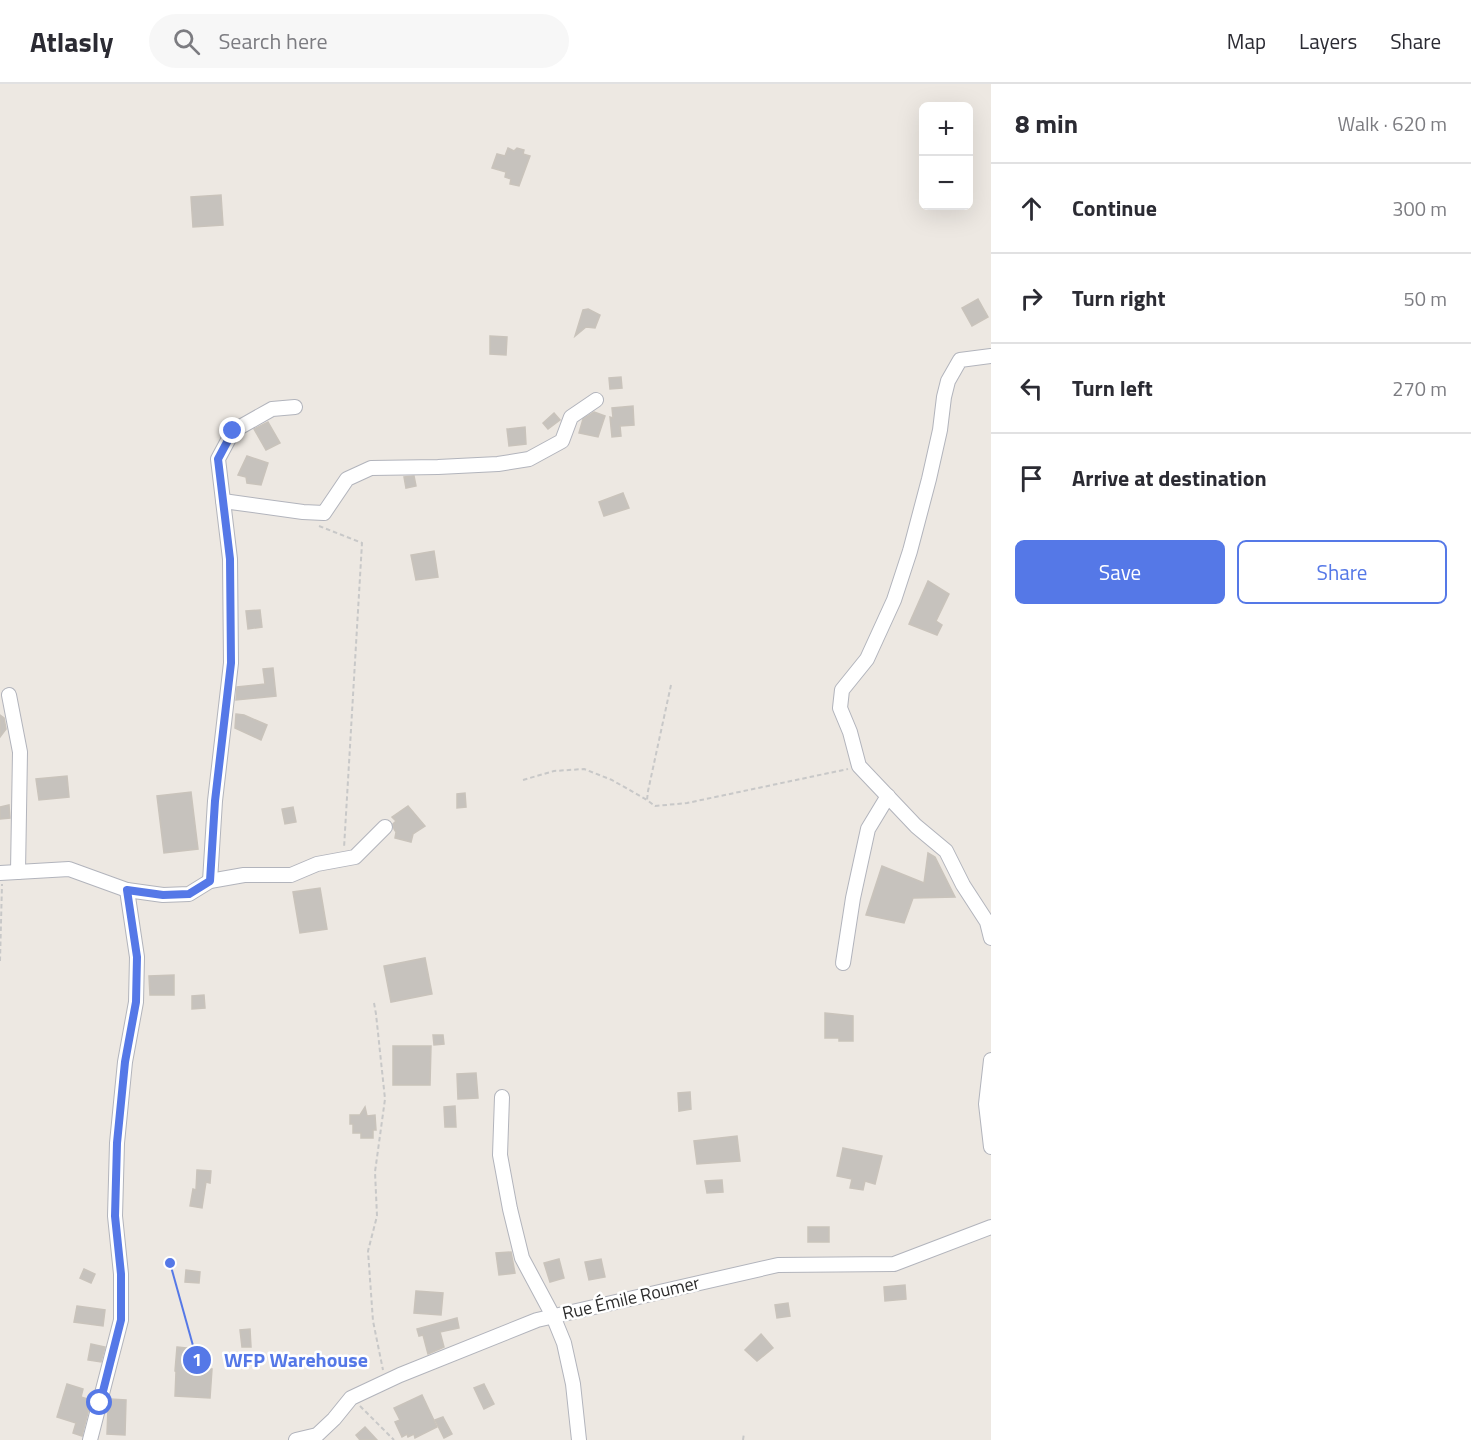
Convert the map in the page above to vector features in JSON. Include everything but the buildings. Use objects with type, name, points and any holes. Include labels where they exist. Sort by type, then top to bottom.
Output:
[{"type":"street","points":[[991,356],[960,360],[948,381],[929,479],[894,600],[867,659],[842,690],[840,708],[850,732],[859,766],[916,826],[946,851],[963,885],[987,922],[991,938]]},
{"type":"street","points":[[223,501],[324,513],[347,479],[371,468],[498,464],[529,459],[562,441],[571,417],[596,399]]},
{"type":"street","points":[[210,881],[215,801],[231,663],[230,559],[218,459],[233,431],[272,410],[295,407]]},
{"type":"street","points":[[9,695],[20,752],[18,872]]},
{"type":"street","points":[[843,963],[853,898],[868,829],[888,796]]},
{"type":"street","points":[[1,873],[69,869],[127,890],[163,895],[189,894],[210,881],[244,875],[291,875],[317,864],[355,857],[385,827]]},
{"type":"street","points":[[90,1440],[121,1320],[121,1274],[115,1216],[117,1143],[125,1062],[136,1002],[137,957],[127,890]]},
{"type":"street","points":[[991,1060],[986,1104],[991,1147]]},
{"type":"street","points":[[502,1097],[500,1155],[510,1209],[522,1258],[553,1316],[564,1343],[573,1384],[579,1440]]},
{"type":"street","name":"Rue Émile Roumer","points":[[296,1440],[317,1435],[351,1398],[537,1320],[778,1265],[894,1264],[991,1227]]},
{"type":"path","points":[[321,526],[362,543],[343,859]]},
{"type":"path","points":[[647,800],[671,685]]},
{"type":"path","points":[[523,780],[554,771],[584,769],[612,780],[655,806],[687,803],[859,766]]},
{"type":"path","points":[[0,961],[1,873]]},
{"type":"path","points":[[374,1003],[385,1099],[375,1172],[377,1216],[368,1251],[374,1321],[385,1382]]},
{"type":"path","points":[[351,1398],[394,1440]]},
{"type":"path","points":[[743,1440],[744,1433]]},
{"type":"place","name":"WFP Warehouse","points":[[170,1263]]},
{"type":"route","points":[[100,1403],[121,1320],[121,1274],[115,1216],[117,1143],[125,1062],[136,1002],[137,957],[127,890],[163,895],[189,894],[210,881],[215,801],[231,663],[230,559],[218,459],[233,431]]}]
